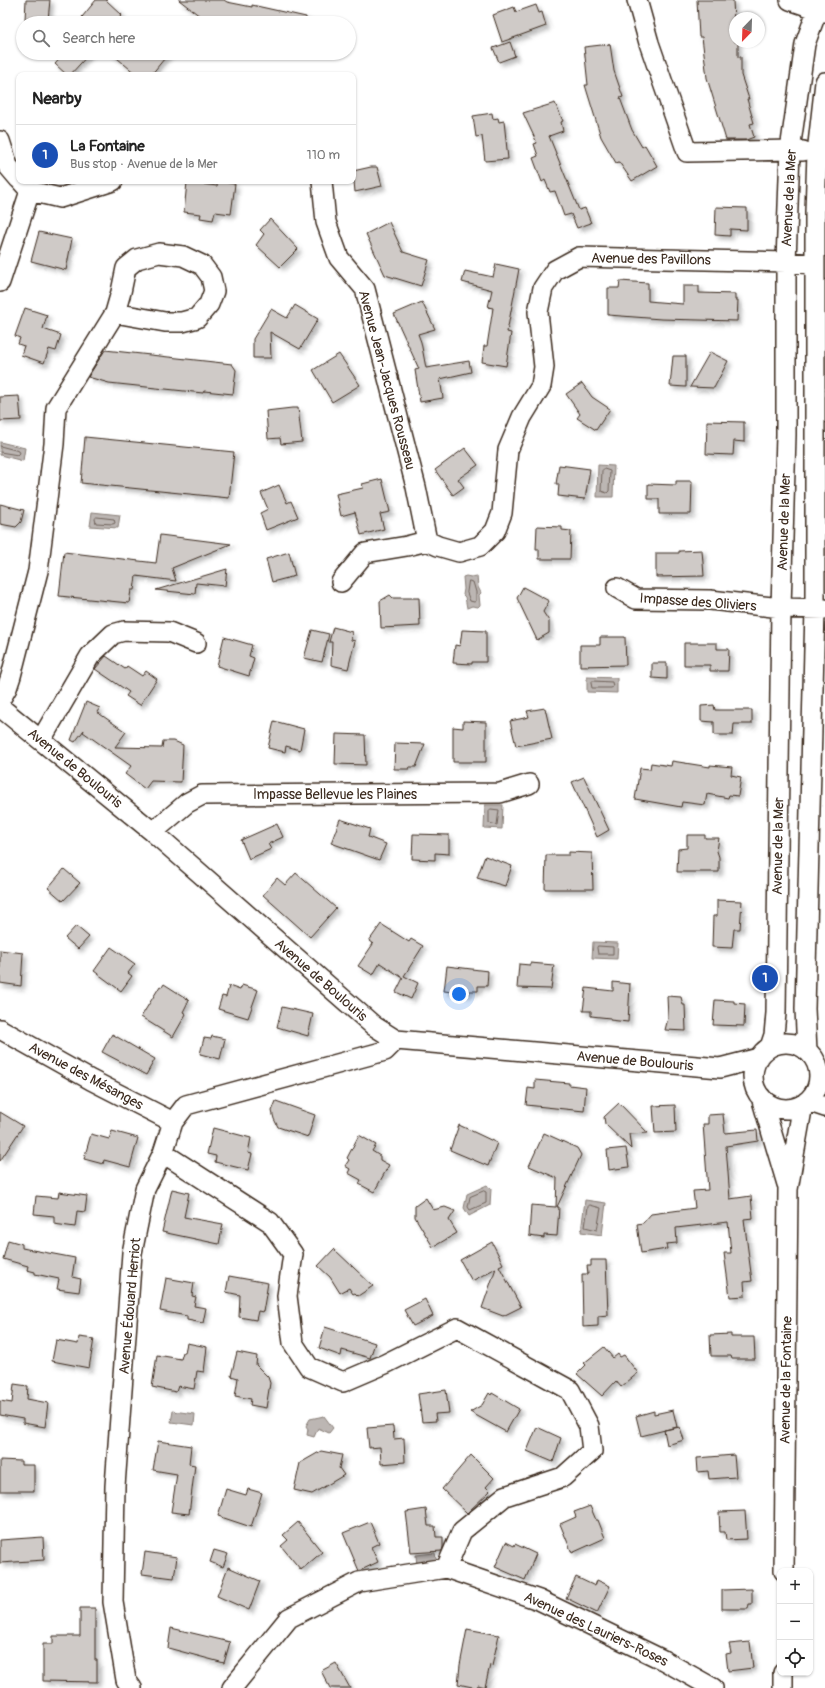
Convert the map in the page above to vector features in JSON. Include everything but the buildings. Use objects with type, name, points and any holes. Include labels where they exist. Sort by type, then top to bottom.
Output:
[{"type":"street","points":[[637,0],[648,43],[687,152],[790,150],[817,153]]},
{"type":"street","points":[[790,0],[821,7]]},
{"type":"street","name":"Avenue de la Mer","points":[[765,1052],[774,1035],[776,1012],[781,608],[786,435],[786,262],[790,150],[805,44],[821,7]]},
{"type":"street","name":"Avenue de la Mer","points":[[807,1051],[805,1001],[820,609],[814,264],[817,153],[825,82]]},
{"type":"street","points":[[0,141],[8,166],[16,176]]},
{"type":"street","points":[[0,282],[23,184],[60,198],[104,184]]},
{"type":"street","name":"Avenue Jean-Jacques Rousseau","points":[[322,184],[326,222],[339,258],[364,289],[414,480],[427,541]]},
{"type":"street","points":[[0,700],[7,688],[11,676],[38,571],[54,444],[56,408],[115,312],[126,268],[137,259],[159,253],[183,256],[202,265],[211,277],[214,291],[209,304],[197,318],[182,322],[165,322],[115,312]]},
{"type":"street","name":"Avenue des Pavillons","points":[[427,541],[459,552],[480,546],[495,531],[502,513],[508,450],[522,416],[541,386],[544,367],[538,312],[544,288],[555,270],[579,257],[814,264]]},
{"type":"street","points":[[341,582],[365,553],[427,541]]},
{"type":"street","name":"Impasse des Oliviers","points":[[617,588],[636,599],[710,600],[781,608],[820,609]]},
{"type":"street","points":[[41,740],[90,656],[113,634],[124,631],[169,632],[196,643]]},
{"type":"street","name":"Avenue de Boulouris","points":[[0,707],[153,832],[374,1026],[396,1040],[720,1068],[765,1052]]},
{"type":"street","name":"Impasse Bellevue les Plaines","points":[[153,832],[187,803],[202,795],[500,793],[529,784]]},
{"type":"street","name":"Avenue des Mésanges","points":[[2,1035],[173,1122]]},
{"type":"street","name":"Avenue Édouard Herriot","points":[[132,1688],[126,1680],[113,1602],[115,1486],[132,1253],[146,1189],[164,1153],[173,1122],[186,1105],[385,1051],[396,1040]]},
{"type":"street","points":[[789,1043],[799,1046],[807,1051],[814,1058],[822,1080],[817,1086],[813,1095],[805,1103],[796,1107],[781,1108],[773,1106],[758,1091],[754,1071],[765,1052],[779,1044],[789,1043]]},
{"type":"street","name":"Avenue de Boulouris","points":[[720,1068],[758,1091]]},
{"type":"street","name":"Avenue de la Fontaine","points":[[758,1091],[788,1189]]},
{"type":"street","points":[[805,1103],[825,1106]]},
{"type":"street","name":"Avenue de la Fontaine","points":[[784,1568],[788,1189],[805,1103]]},
{"type":"street","points":[[164,1153],[270,1222],[293,1254],[287,1296],[293,1343],[309,1367],[343,1382],[385,1364],[457,1328],[570,1390],[589,1426],[592,1451],[563,1477],[505,1496],[498,1501],[462,1531],[446,1568]]},
{"type":"street","name":"Avenue des Lauriers-Roses","points":[[232,1688],[289,1618],[359,1582],[446,1568],[540,1600],[663,1660],[713,1688]]},
{"type":"street","points":[[783,1676],[783,1688]]},
{"type":"water","points":[[0,442],[25,448],[23,461],[0,455]]},
{"type":"water","points":[[598,465],[614,466],[613,497],[597,497]]},
{"type":"water","points":[[92,512],[120,515],[118,528],[90,526]]},
{"type":"water","points":[[477,576],[478,587],[481,593],[479,595],[480,605],[478,607],[472,606],[467,608],[465,597],[463,595],[463,577]]},
{"type":"water","points":[[587,677],[617,678],[617,693],[587,692]]},
{"type":"water","points":[[485,805],[503,805],[502,829],[484,828]]},
{"type":"water","points":[[593,942],[618,943],[617,959],[592,958]]},
{"type":"water","points":[[487,1185],[491,1189],[490,1205],[469,1216],[464,1208],[467,1194]]},
{"type":"water","points":[[585,1200],[606,1203],[602,1235],[581,1232]]},
{"type":"water","points":[[173,1411],[195,1414],[194,1425],[171,1422]]},
{"type":"water","points":[[324,1416],[333,1428],[329,1433],[318,1428],[314,1437],[307,1435],[308,1429],[306,1426],[310,1419]]},
{"type":"water","points":[[435,1553],[437,1565],[417,1567],[416,1555]]},
{"type":"place","name":"La Fontaine","points":[[765,978]]}]
